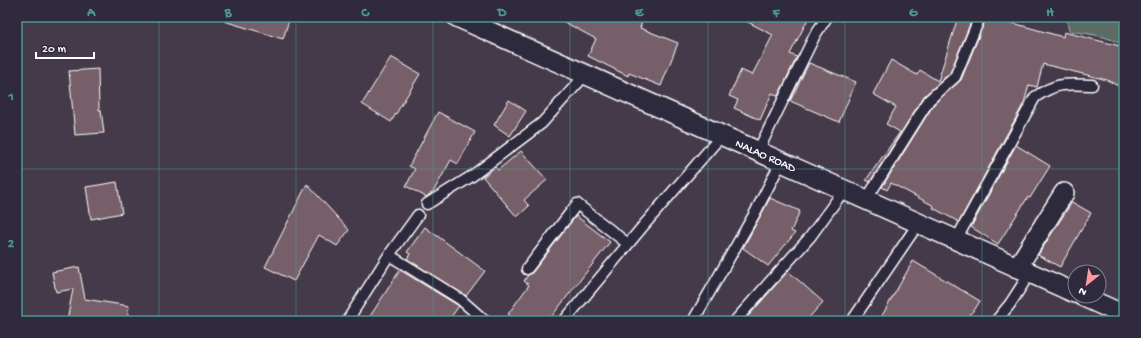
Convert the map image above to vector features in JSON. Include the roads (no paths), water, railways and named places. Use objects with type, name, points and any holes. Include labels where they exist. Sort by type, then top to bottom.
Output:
[{"type":"street","name":"NALAO ROAD","points":[[457,17],[1067,289]]},
{"type":"street","points":[[1024,270],[1064,192]]},
{"type":"street","points":[[1101,304],[1124,314]]},
{"type":"lane","points":[[758,152],[815,35],[827,17]]},
{"type":"lane","points":[[866,200],[929,100],[955,77],[979,19]]},
{"type":"lane","points":[[427,204],[472,176],[542,123],[586,74]]},
{"type":"lane","points":[[956,240],[1035,96],[1049,88],[1062,84],[1092,85]]},
{"type":"lane","points":[[564,321],[722,135]]},
{"type":"lane","points":[[692,321],[755,213],[780,162]]},
{"type":"lane","points":[[735,321],[810,237],[844,190]]},
{"type":"lane","points":[[527,269],[578,204],[628,244]]},
{"type":"lane","points":[[347,321],[389,255],[418,215]]},
{"type":"lane","points":[[852,321],[918,224]]},
{"type":"lane","points":[[389,255],[460,299],[485,321]]},
{"type":"lane","points":[[996,321],[1010,304],[1024,270]]}]
